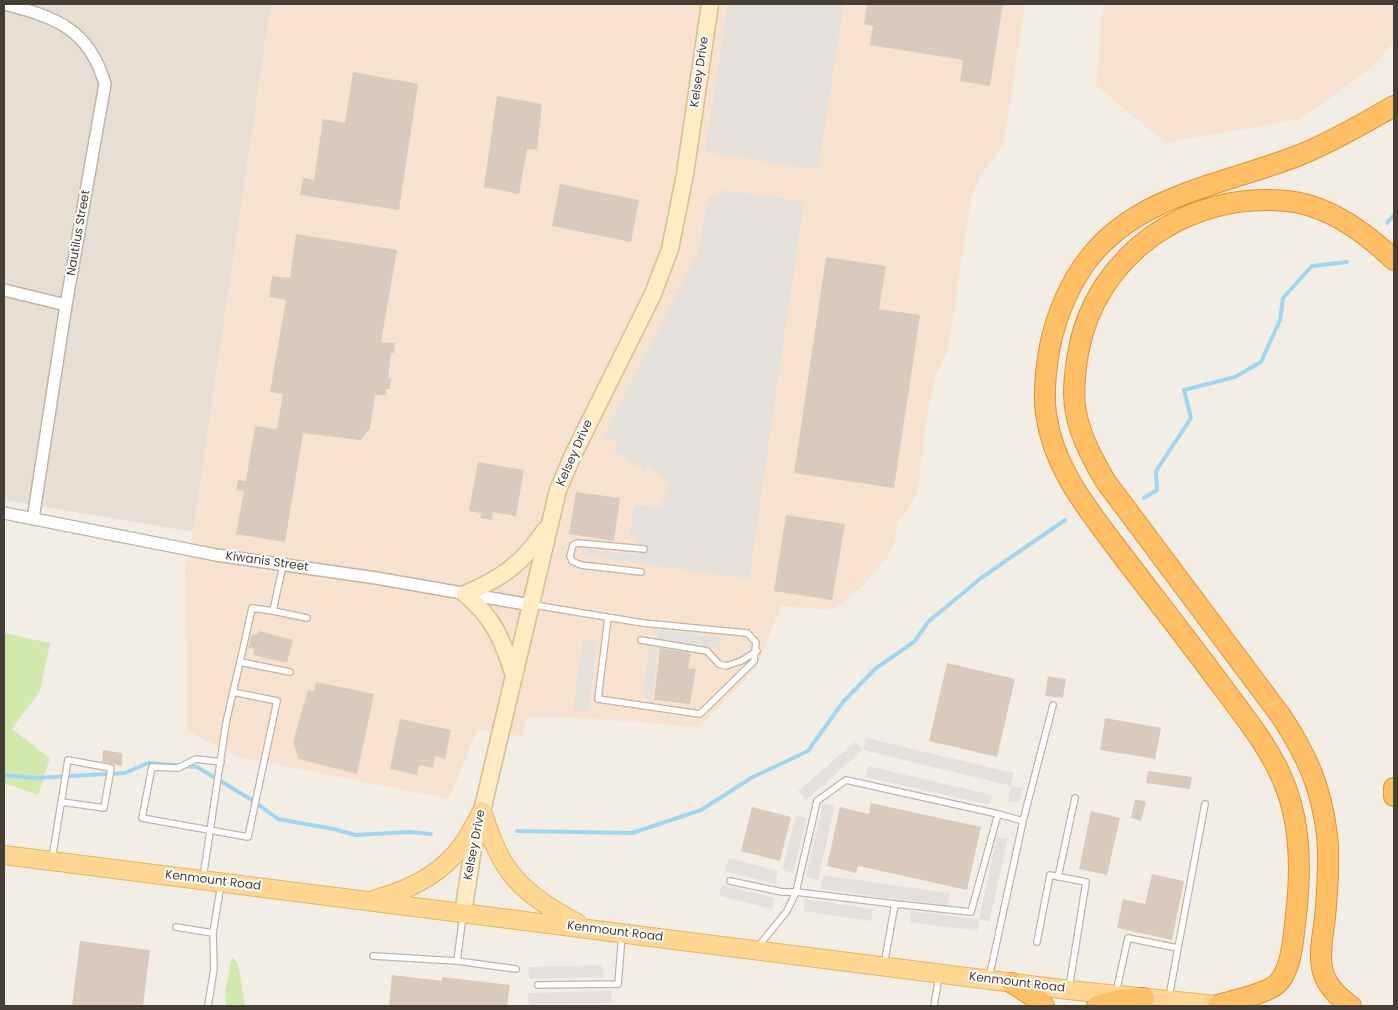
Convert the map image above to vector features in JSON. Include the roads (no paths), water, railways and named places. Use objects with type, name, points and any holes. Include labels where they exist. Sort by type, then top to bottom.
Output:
[{"type":"highway","points":[[1222,1006],[1273,988],[1281,979],[1292,946],[1297,905],[1297,828],[1286,787],[1269,752],[1214,676],[1075,493],[1056,454],[1046,413],[1046,370],[1052,337],[1068,292],[1089,258],[1110,236],[1135,216],[1171,198],[1302,154],[1353,130],[1394,106]]},
{"type":"highway","points":[[1351,1006],[1332,989],[1322,969],[1321,955],[1325,917],[1327,836],[1314,772],[1301,747],[1275,708],[1106,482],[1088,451],[1076,412],[1074,372],[1085,325],[1098,295],[1123,260],[1158,230],[1198,211],[1242,201],[1288,201],[1330,212],[1368,235],[1394,260]]},
{"type":"highway","points":[[1394,788],[1394,796]]},
{"type":"highway","points":[[1012,983],[1044,1006]]},
{"type":"highway","points":[[1097,1006],[1120,1000],[1144,998]]},
{"type":"main road","name":"Kelsey Drive","points":[[463,913],[473,849],[549,524],[565,473],[653,294],[670,249],[685,174],[710,4]]},
{"type":"main road","points":[[514,678],[505,648],[496,628],[482,608],[465,594],[491,583],[512,569],[530,552],[549,524]]},
{"type":"main road","points":[[369,901],[398,893],[431,874],[462,845],[482,811]]},
{"type":"main road","points":[[482,811],[492,842],[502,863],[514,879],[552,909],[586,928]]},
{"type":"main road","name":"Kenmount Road","points":[[4,855],[1012,983],[1222,1006]]},
{"type":"street","name":"Nautilus Street","points":[[4,4],[55,20],[75,33],[99,62],[105,84],[66,305],[33,519]]},
{"type":"street","points":[[4,290],[66,305]]},
{"type":"street","name":"Kiwanis Street","points":[[4,513],[216,555],[531,605]]},
{"type":"lane","points":[[641,572],[581,565],[572,562],[570,556],[573,545],[578,543],[644,549]]},
{"type":"lane","points":[[273,611],[283,565]]},
{"type":"lane","points":[[531,605],[608,618],[747,633],[756,642],[757,651],[754,661],[700,714],[598,699],[608,618]]},
{"type":"lane","points":[[203,880],[233,692],[252,608],[307,618]]},
{"type":"lane","points":[[641,640],[706,651],[719,664],[726,666],[741,661],[757,651]]},
{"type":"lane","points":[[240,662],[290,672]]},
{"type":"lane","points":[[221,762],[196,759],[178,768],[152,767],[142,818],[248,837],[277,701],[233,692]]},
{"type":"lane","points":[[988,980],[1023,821],[1053,705]]},
{"type":"lane","points":[[52,861],[68,760],[111,768],[104,808],[62,802]]},
{"type":"lane","points":[[755,950],[787,911],[796,892],[816,801],[846,780],[1023,821]]},
{"type":"lane","points":[[1058,877],[1075,798]]},
{"type":"lane","points":[[1169,1000],[1205,804]]},
{"type":"lane","points":[[730,881],[782,892],[971,912],[998,814]]},
{"type":"lane","points":[[1037,942],[1050,875],[1086,882],[1069,990]]},
{"type":"lane","points":[[208,1006],[214,969],[213,933],[222,882]]},
{"type":"lane","points":[[883,967],[895,904]]},
{"type":"lane","points":[[457,961],[463,913]]},
{"type":"lane","points":[[176,927],[213,933]]},
{"type":"lane","points":[[538,985],[618,984],[622,933]]},
{"type":"lane","points":[[1115,995],[1128,938],[1178,948]]},
{"type":"lane","points":[[372,956],[457,961],[516,969]]},
{"type":"lane","points":[[934,1006],[940,974]]},
{"type":"waterway","points":[[1387,223],[1394,215]]},
{"type":"waterway","points":[[1144,498],[1157,490],[1156,471],[1191,418],[1184,390],[1235,377],[1261,362],[1280,320],[1283,298],[1312,266],[1347,262]]},
{"type":"waterway","points":[[517,831],[632,833],[701,810],[751,778],[808,751],[843,702],[875,669],[915,641],[928,622],[981,578],[1065,520]]},
{"type":"waterway","points":[[4,775],[35,778],[125,773],[148,763],[197,767],[252,800],[278,819],[334,829],[355,835],[409,832],[431,834]]}]
